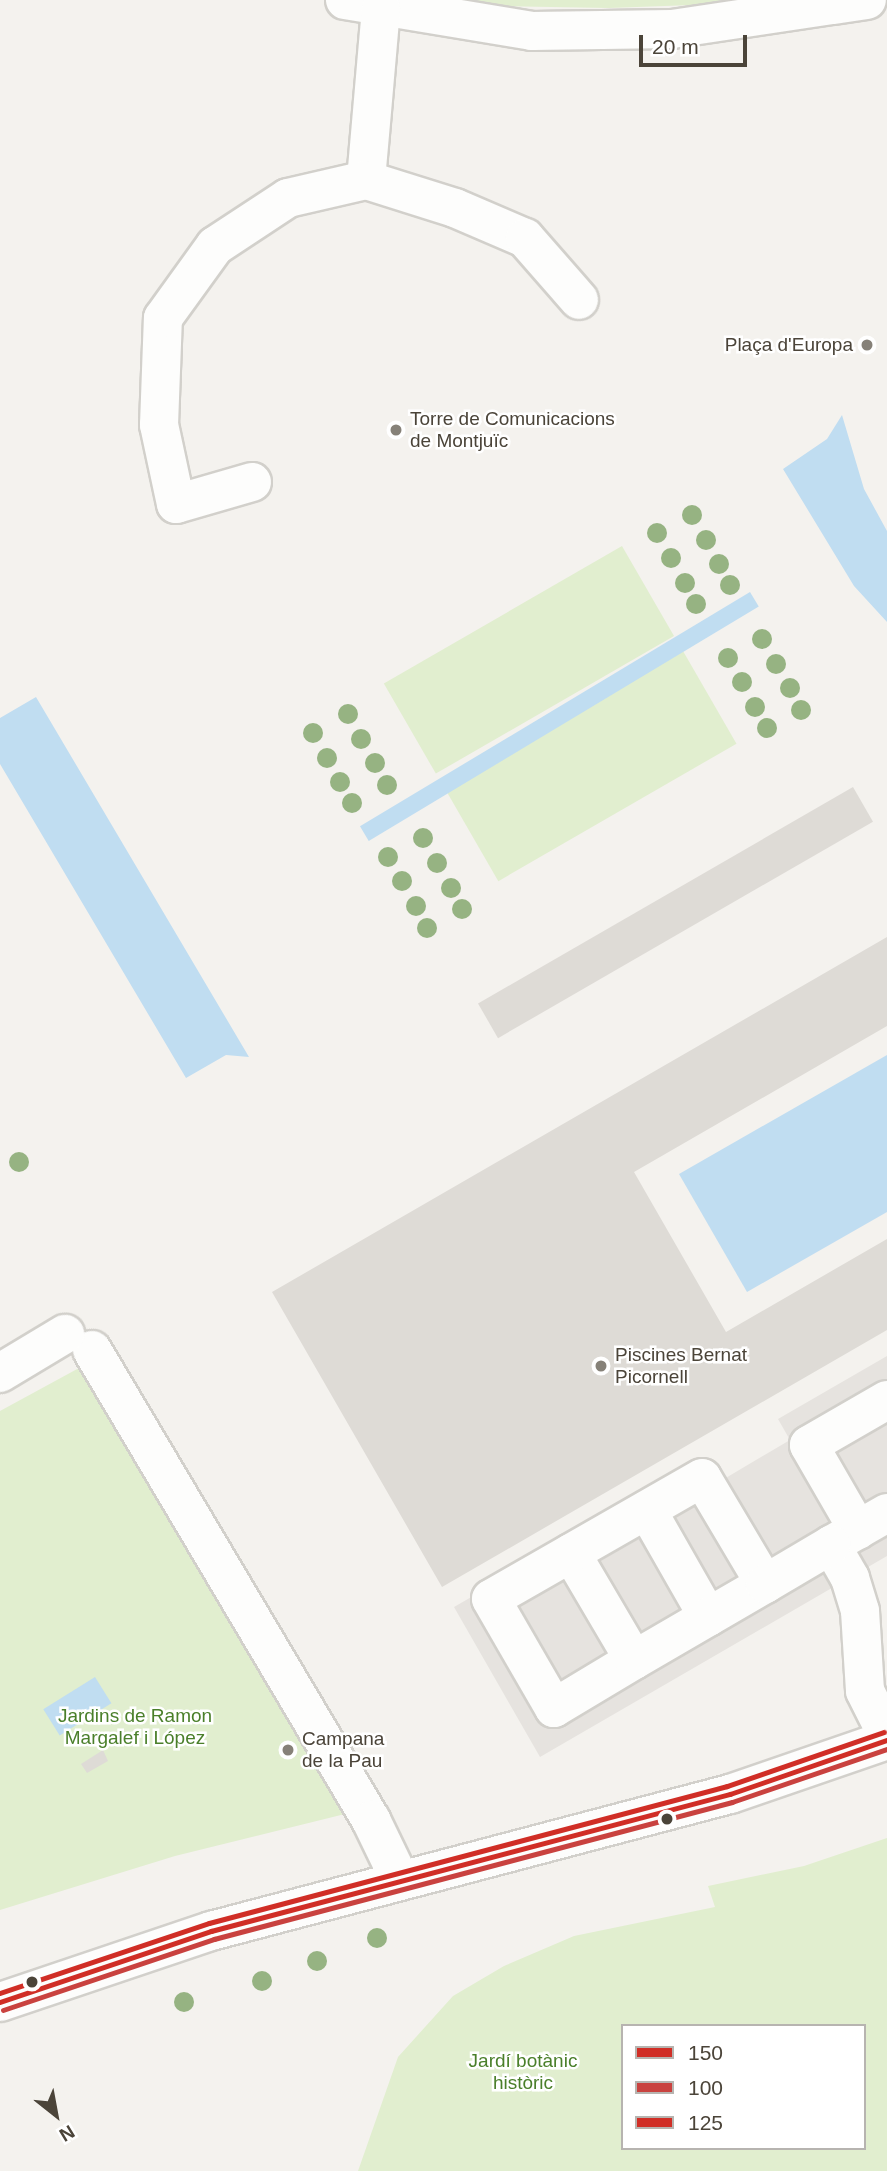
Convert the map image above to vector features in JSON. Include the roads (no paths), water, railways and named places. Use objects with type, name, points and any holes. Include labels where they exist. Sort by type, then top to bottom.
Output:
[{"type":"street","points":[[366,180],[363,5],[532,31],[658,29],[760,19],[867,0]]},
{"type":"street","points":[[252,482],[176,504],[159,425],[163,318],[215,246],[288,198],[366,180],[455,208],[525,238],[579,300]]},
{"type":"street","points":[[0,1373],[78,1342],[371,1820],[400,1880]]},
{"type":"street","points":[[0,2002],[211,1931],[730,1794],[887,1737],[865,1691],[860,1611],[850,1578],[859,1529],[809,1445],[887,1400]]},
{"type":"street","points":[[765,1584],[702,1478],[491,1599],[554,1707],[634,1661],[859,1529]]},
{"type":"street","points":[[647,1510],[708,1617]]},
{"type":"street","points":[[571,1553],[634,1661]]},
{"type":"water","points":[[842,415],[864,489],[887,531],[887,622],[854,586],[783,469],[827,439]]},
{"type":"water","points":[[750,592],[759,607],[369,841],[360,826]]},
{"type":"water","points":[[36,697],[249,1057],[226,1055],[186,1078],[0,764],[0,718]]},
{"type":"water","points":[[887,1055],[887,1212],[747,1292],[679,1174]]},
{"type":"water","points":[[95,1677],[111,1703],[60,1736],[43,1709]]},
{"type":"place","name":"Plaça d'Europa","points":[[867,345]]},
{"type":"place","name":"Torre de Comunicacions de Montjuïc","points":[[396,430]]},
{"type":"place","name":"Piscines Bernat Picornell","points":[[601,1366]]},
{"type":"place","name":"Campana de la Pau","points":[[288,1750]]},
{"type":"park label","name":"Jardins de Ramon Margalef i López","points":[[135,1727]]},
{"type":"park label","name":"Jardí botànic històric","points":[[523,2072]]}]
